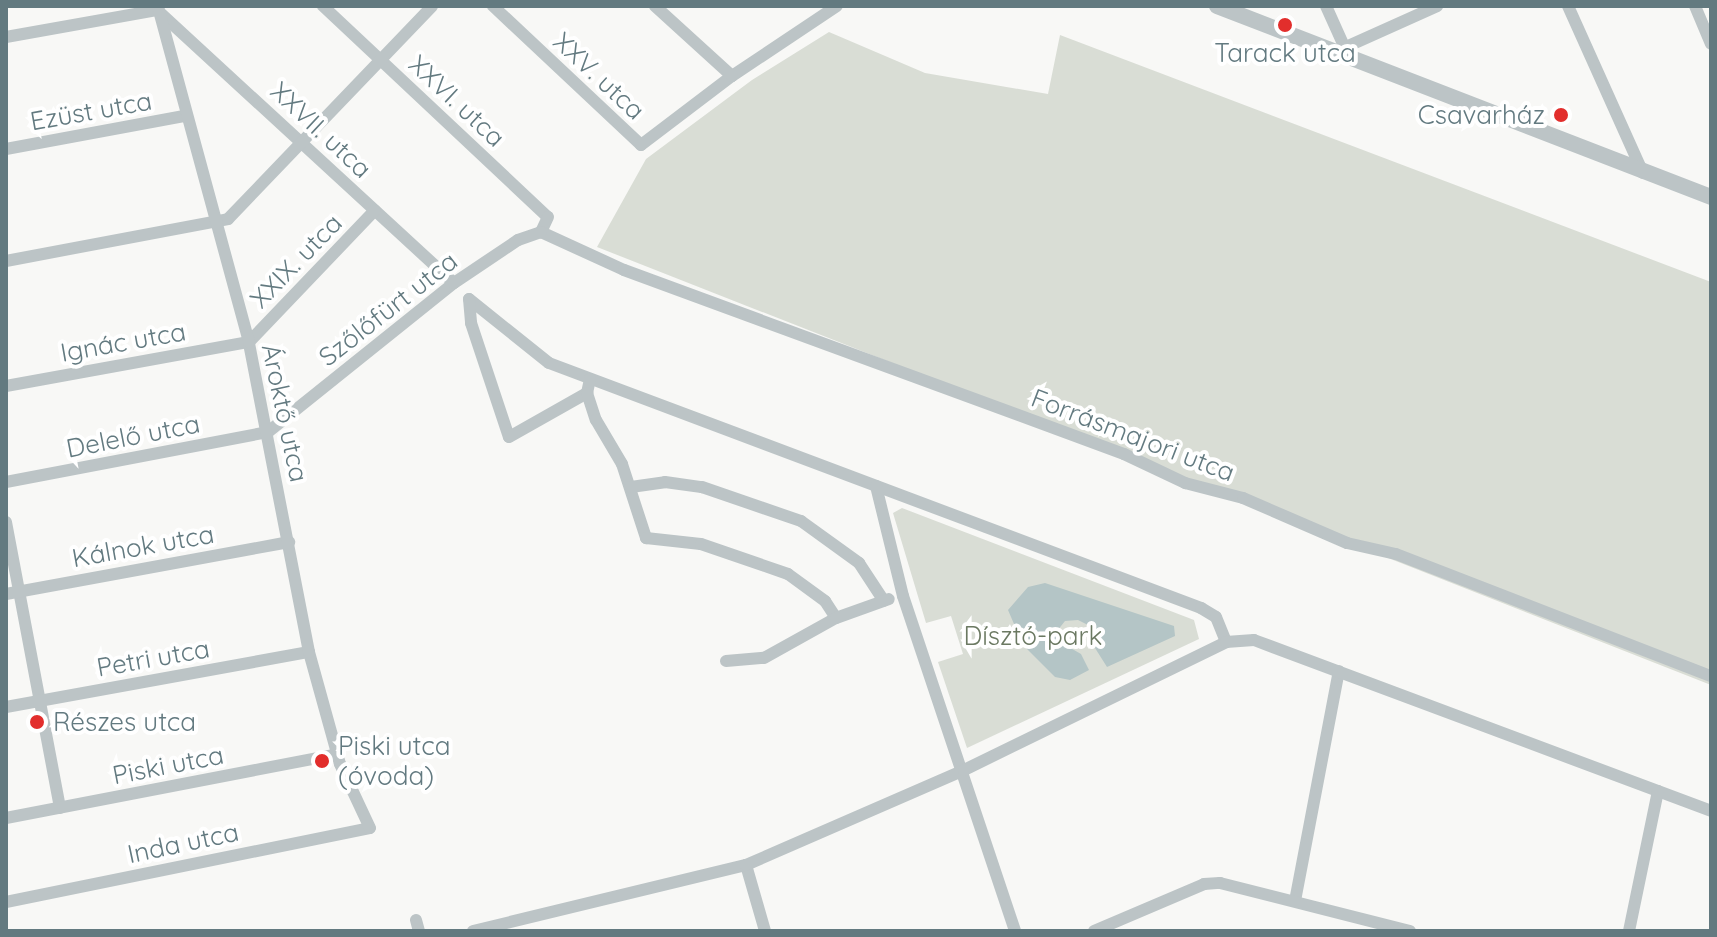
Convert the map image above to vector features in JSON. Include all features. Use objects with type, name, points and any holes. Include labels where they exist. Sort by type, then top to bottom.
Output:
[{"type":"street","name":"XXVI. utca","points":[[323,6],[548,217],[541,232]]},
{"type":"street","points":[[6,261],[228,219],[432,6]]},
{"type":"street","name":"XXV. utca","points":[[493,6],[641,145],[732,76]]},
{"type":"street","points":[[655,6],[732,76],[829,8]]},
{"type":"street","points":[[1217,6],[1341,48],[1643,173],[1711,197]]},
{"type":"street","points":[[1326,6],[1341,48]]},
{"type":"street","points":[[1341,48],[1437,6]]},
{"type":"street","points":[[1568,6],[1643,173]]},
{"type":"street","points":[[1695,6],[1711,44]]},
{"type":"street","points":[[6,37],[157,8]]},
{"type":"street","name":"Ároktő utca","points":[[157,8],[213,223],[249,342],[309,652],[338,754],[370,828]]},
{"type":"street","name":"XXVII. utca","points":[[157,8],[454,283]]},
{"type":"street","name":"Ezüst utca","points":[[6,149],[184,116]]},
{"type":"street","name":"XXIX. utca","points":[[249,342],[375,210]]},
{"type":"street","name":"Szőlőfürt utca","points":[[268,432],[454,283],[518,240],[541,232]]},
{"type":"street","name":"Forrásmajori utca","points":[[541,232],[693,297],[1124,454],[1185,483],[1243,498],[1347,543],[1396,554],[1711,676]]},
{"type":"street","points":[[587,393],[509,437],[471,323],[469,299],[549,363],[1201,608],[1216,617],[1226,642]]},
{"type":"street","name":"Ignác utca","points":[[6,386],[249,342]]},
{"type":"street","points":[[590,379],[587,393],[631,487],[632,505],[646,538],[701,544],[788,574],[825,601],[836,618]]},
{"type":"street","name":"Delelő utca","points":[[6,482],[268,432]]},
{"type":"street","points":[[631,487],[665,482],[702,487],[801,521],[859,563],[884,601]]},
{"type":"street","points":[[876,486],[903,596],[964,770],[1015,931]]},
{"type":"street","points":[[6,522],[60,808]]},
{"type":"street","name":"Kálnok utca","points":[[6,594],[289,542]]},
{"type":"street","points":[[726,661],[764,658],[836,618],[903,596]]},
{"type":"street","points":[[473,931],[746,865],[964,770],[1226,642],[1254,640],[1711,811]]},
{"type":"street","name":"Petri utca","points":[[6,707],[309,652]]},
{"type":"street","points":[[1295,901],[1339,671]]},
{"type":"street","name":"Piski utca","points":[[6,818],[338,754]]},
{"type":"street","points":[[1629,931],[1658,791]]},
{"type":"street","name":"Inda utca","points":[[6,902],[370,828]]},
{"type":"street","points":[[746,865],[765,931]]},
{"type":"street","points":[[1094,931],[1204,884],[1220,883],[1410,931]]},
{"type":"green space","points":[[829,32],[925,73],[1048,94],[1060,35],[1711,282],[1711,685],[597,247],[646,159],[752,80]]},
{"type":"green space","name":"Dísztó-park","points":[[902,508],[1194,620],[1199,639],[967,748],[938,662],[963,654],[951,616],[926,623],[893,513]]},
{"type":"shaded area","points":[[1045,583],[1174,626],[1175,636],[1107,667],[1095,648],[1098,630],[1078,620],[1065,621],[1057,631],[1060,642],[1081,654],[1089,670],[1070,680],[1055,677],[1023,645],[1008,610],[1028,587]]},
{"type":"place","name":"Tarack utca","points":[[1285,25]]},
{"type":"place","name":"Csavarház","points":[[1561,115]]},
{"type":"place","name":"Részes utca","points":[[37,722]]},
{"type":"place","name":"Piski utca (óvoda)","points":[[322,761]]}]
